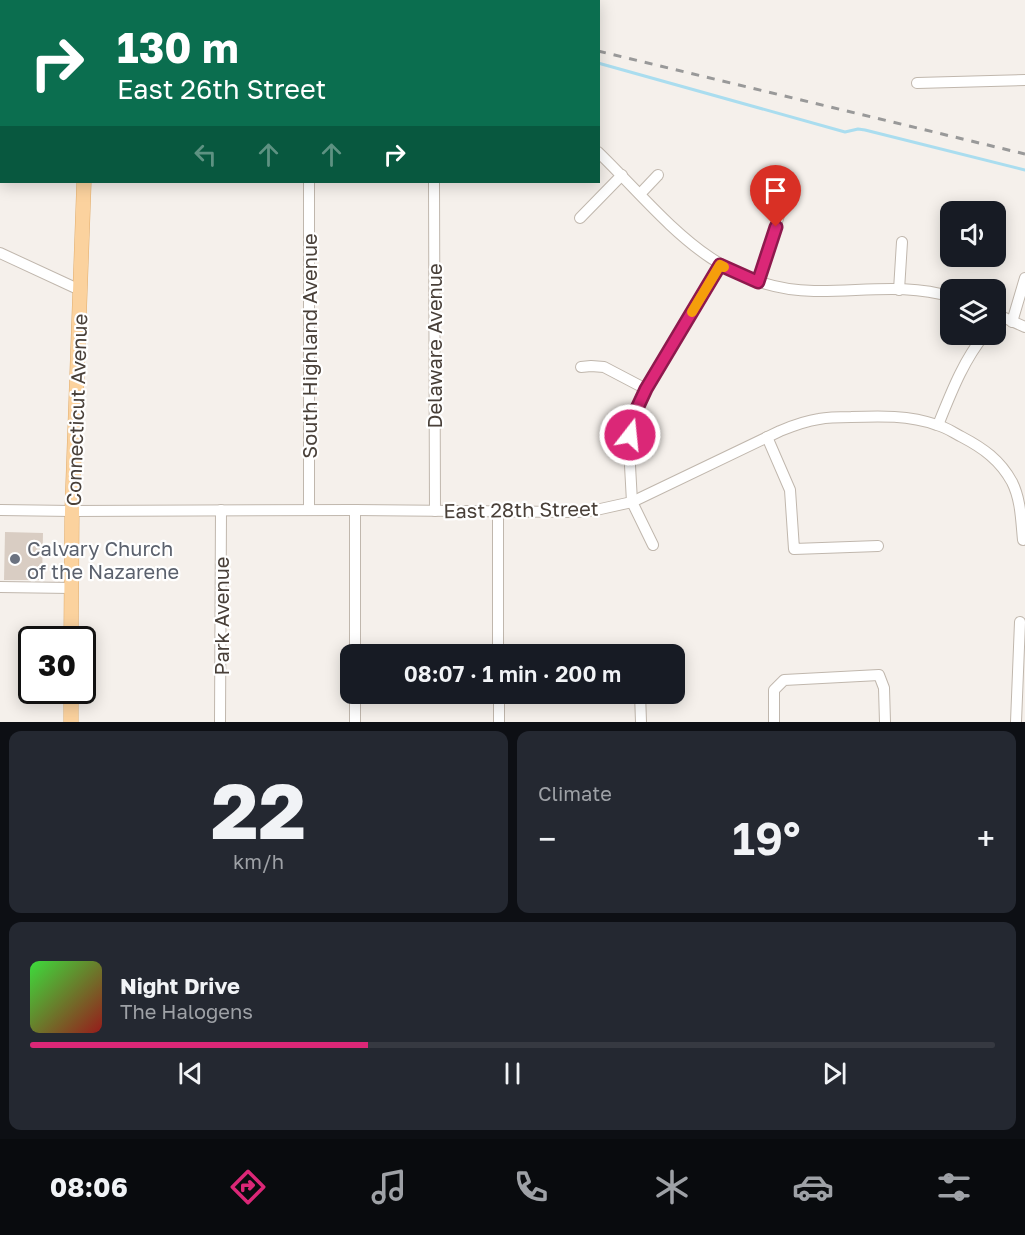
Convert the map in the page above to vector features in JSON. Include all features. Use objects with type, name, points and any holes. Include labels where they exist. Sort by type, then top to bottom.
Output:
[{"type":"main road","name":"Connecticut Avenue","points":[[71,626],[72,511],[84,183]]},
{"type":"main road","points":[[71,704],[71,722]]},
{"type":"street","points":[[917,83],[1025,80]]},
{"type":"street","points":[[600,154],[694,248],[720,265],[758,282],[813,291],[899,290],[940,295]]},
{"type":"street","points":[[580,218],[622,175]]},
{"type":"street","points":[[640,194],[658,175]]},
{"type":"street","name":"South Highland Avenue","points":[[309,183],[309,510]]},
{"type":"street","name":"Delaware Avenue","points":[[434,183],[435,511]]},
{"type":"street","points":[[758,282],[781,209]]},
{"type":"street","points":[[899,290],[902,242]]},
{"type":"street","points":[[0,253],[80,290]]},
{"type":"street","points":[[652,545],[632,502],[629,447],[633,417],[646,389],[720,265]]},
{"type":"street","points":[[1012,322],[1025,278]]},
{"type":"street","points":[[1006,320],[1025,327]]},
{"type":"street","points":[[938,425],[965,364],[977,345]]},
{"type":"street","points":[[581,367],[603,367],[646,389]]},
{"type":"street","name":"East 28th Street","points":[[0,510],[577,512],[596,510],[632,502],[798,424],[836,417],[882,416],[908,417],[938,425],[979,446],[999,462],[1018,498],[1023,540]]},
{"type":"street","points":[[767,437],[790,490],[794,549],[878,546]]},
{"type":"street","name":"Park Avenue","points":[[220,722],[221,510]]},
{"type":"street","points":[[355,510],[355,644]]},
{"type":"street","points":[[498,511],[498,644]]},
{"type":"street","points":[[0,587],[71,588]]},
{"type":"street","points":[[1016,722],[1020,622]]},
{"type":"street","points":[[774,722],[774,690],[784,680],[879,675],[884,688],[885,722]]},
{"type":"street","points":[[355,704],[355,722]]},
{"type":"street","points":[[499,704],[499,722]]},
{"type":"street","points":[[640,704],[641,722]]},
{"type":"building","name":"Calvary Church of the Nazarene","points":[[5,532],[43,533],[42,580],[4,580]]},
{"type":"waterway","points":[[600,64],[845,132],[865,130],[1025,170]]},
{"type":"railway","points":[[600,51],[1025,154]]},
{"type":"slow traffic","points":[[692,312],[720,265],[724,267]]},
{"type":"place","name":"Calvary Church of the Nazarene","points":[[15,559]]},
{"type":"route","points":[[630,435],[633,417],[646,389],[720,265],[758,282],[776,227]]}]
